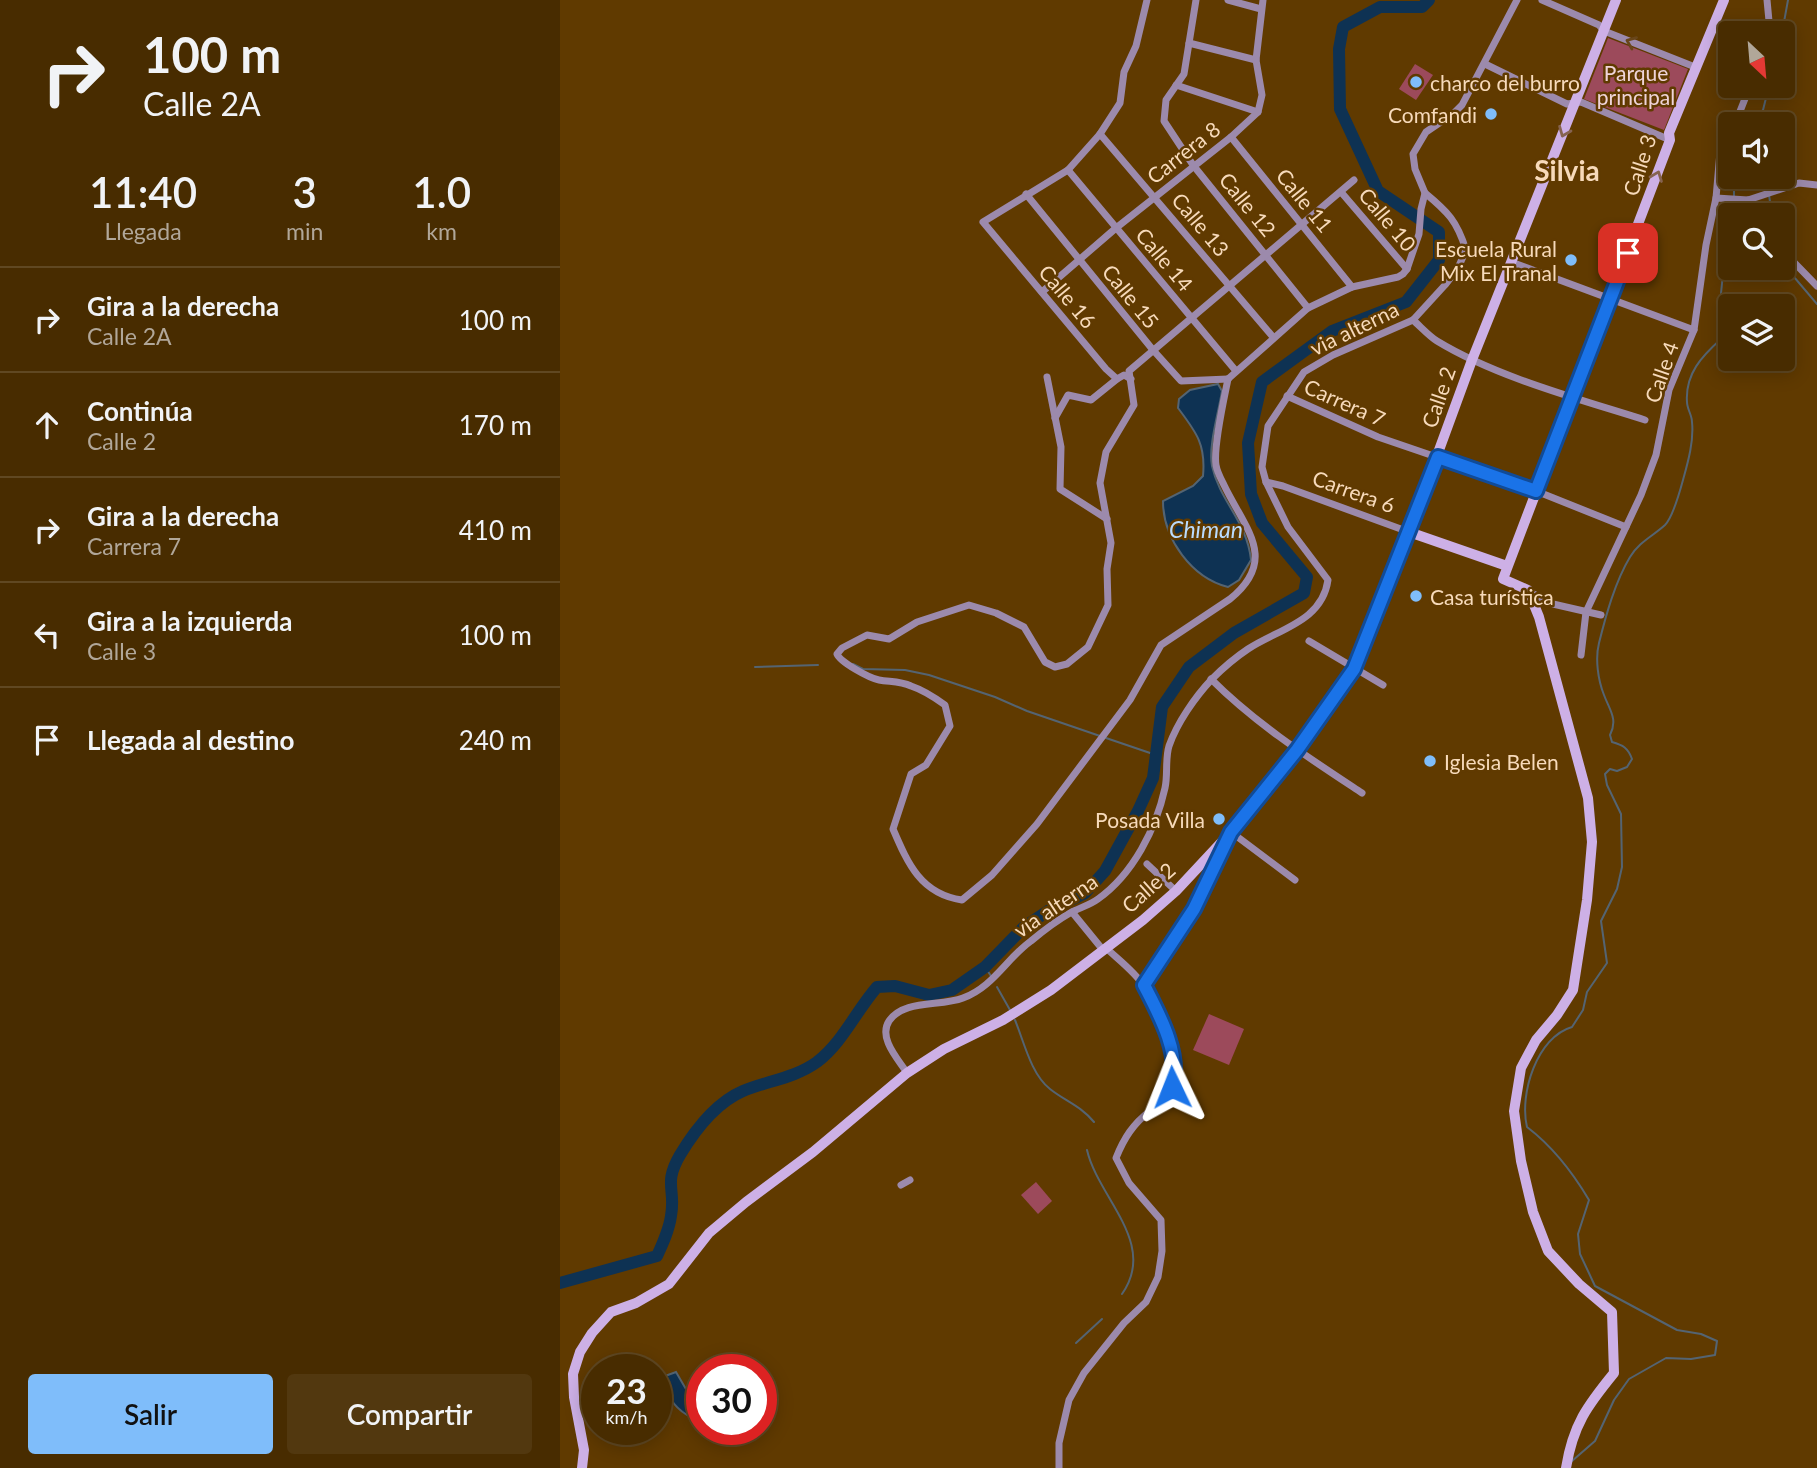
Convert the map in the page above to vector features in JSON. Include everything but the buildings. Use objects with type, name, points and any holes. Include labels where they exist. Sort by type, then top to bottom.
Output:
[{"type":"main road","name":"Calle 2","points":[[582,1468],[584,1450],[574,1397],[573,1374],[580,1352],[592,1333],[611,1312],[636,1303],[669,1284],[709,1233],[805,1159],[907,1073],[944,1049],[1003,1020],[1051,990],[1176,891],[1231,832],[1297,750],[1354,669],[1438,457],[1472,360],[1616,0]]},
{"type":"main road","name":"Calle 3","points":[[1528,590],[1503,579],[1507,566],[1611,298],[1670,140],[1669,133],[1724,0]]},
{"type":"main road","name":"Carrera 6","points":[[1409,532],[1507,566]]},
{"type":"main road","points":[[1528,590],[1539,617],[1588,798],[1592,842],[1587,900],[1573,990],[1558,1015],[1536,1040],[1521,1068],[1514,1111],[1533,1212],[1548,1251],[1579,1284],[1612,1312],[1614,1373],[1587,1406],[1570,1442],[1566,1468]]},
{"type":"street","points":[[1026,194],[1068,170],[1100,134],[1120,103],[1124,72],[1136,46],[1147,0]]},
{"type":"street","points":[[1196,0],[1184,74],[1176,85],[1258,112],[1262,95],[1256,60],[1263,0]]},
{"type":"street","points":[[1228,0],[1261,9]]},
{"type":"street","points":[[1130,375],[1135,405],[1106,452],[1100,483],[1111,543],[1107,569],[1108,605],[1088,647],[1067,664],[1055,667],[1045,662],[1024,627],[996,613],[969,605],[917,622],[889,639],[866,635],[842,648],[838,654],[840,660],[866,676],[879,680],[895,680],[913,686],[945,705],[950,726],[926,765],[911,774],[893,829],[903,853],[924,884],[943,897],[962,900],[992,875],[1037,824],[1130,699],[1161,645],[1223,605],[1238,593],[1252,574],[1257,555],[1248,530],[1235,509],[1215,463],[1228,379],[1308,308],[1352,286],[1398,277],[1407,269],[1419,234],[1425,193],[1415,169],[1413,154],[1426,132],[1462,105],[1517,0]]},
{"type":"street","points":[[1542,0],[1599,25],[1604,31],[1695,67]]},
{"type":"street","points":[[1768,0],[1769,21]]},
{"type":"street","points":[[1189,43],[1256,60]]},
{"type":"street","points":[[1485,64],[1567,104],[1581,102],[1670,140]]},
{"type":"street","name":"Calle 12","points":[[1176,85],[1166,100],[1164,121],[1193,165],[1308,308]]},
{"type":"street","name":"Carrera 8","points":[[1042,292],[1258,112]]},
{"type":"street","name":"Calle 13","points":[[1100,134],[1273,337]]},
{"type":"street","name":"Calle 11","points":[[1231,137],[1352,286]]},
{"type":"street","name":"Calle 14","points":[[1068,170],[1237,371]]},
{"type":"street","name":"Calle 4","points":[[1581,655],[1586,612],[1656,455],[1669,390],[1694,330],[1718,175]]},
{"type":"street","points":[[1055,418],[1068,395],[1091,400],[1117,379],[1130,375],[1153,350],[1354,180]]},
{"type":"street","points":[[1716,198],[1744,200],[1799,183],[1817,185]]},
{"type":"street","name":"Calle 10","points":[[1342,192],[1407,269]]},
{"type":"street","name":"via alterna","points":[[907,1073],[892,1051],[885,1034],[887,1023],[897,1013],[908,1008],[962,998],[984,987],[996,977],[1010,958],[1028,943],[1072,912],[1096,901],[1120,881],[1160,812],[1166,784],[1168,748],[1180,722],[1211,680],[1249,648],[1283,632],[1313,611],[1326,594],[1328,580],[1288,527],[1266,482],[1262,467],[1268,426],[1304,372],[1333,355],[1413,320],[1458,268],[1466,250],[1461,233],[1453,218],[1425,193]]},
{"type":"street","name":"Calle 16","points":[[1026,194],[983,222],[1117,379]]},
{"type":"street","name":"Calle 15","points":[[1026,194],[1181,381],[1228,379]]},
{"type":"street","points":[[1744,200],[1747,203]]},
{"type":"street","points":[[1511,262],[1694,330]]},
{"type":"street","points":[[1795,263],[1817,286]]},
{"type":"street","points":[[1413,320],[1435,340],[1472,360],[1573,397],[1645,419]]},
{"type":"street","points":[[1047,377],[1061,447],[1060,489],[1107,519]]},
{"type":"street","name":"Carrera 7","points":[[1287,396],[1378,437],[1536,491],[1626,527]]},
{"type":"street","name":"Carrera 6","points":[[1266,482],[1409,532]]},
{"type":"street","points":[[1528,590],[1553,604],[1601,615]]},
{"type":"street","points":[[1539,617],[1543,608],[1553,604]]},
{"type":"street","points":[[1309,641],[1383,685]]},
{"type":"street","points":[[1211,680],[1239,707],[1362,793]]},
{"type":"street","points":[[1144,985],[1194,909],[1231,832],[1295,880]]},
{"type":"street","points":[[1147,864],[1176,891]]},
{"type":"street","points":[[1059,1468],[1059,1443],[1069,1400],[1084,1373],[1124,1323],[1146,1302],[1158,1277],[1162,1251],[1161,1220],[1129,1182],[1116,1158],[1125,1136],[1165,1099],[1175,1074],[1161,1016],[1144,985],[1105,949],[1072,912]]},
{"type":"street","points":[[901,1185],[910,1180]]},
{"type":"green space","name":"Parque principal","points":[[1608,38],[1688,69],[1664,130],[1584,99]]},
{"type":"green space","name":"charco del burro","points":[[1415,64],[1433,75],[1416,100],[1399,89]]},
{"type":"green space","points":[[1209,1014],[1244,1029],[1229,1065],[1193,1050]]},
{"type":"green space","points":[[1036,1182],[1052,1201],[1038,1214],[1021,1195]]},
{"type":"water","name":"Chiman","points":[[1218,384],[1222,391],[1213,439],[1212,466],[1249,546],[1251,560],[1239,580],[1228,587],[1203,575],[1182,555],[1168,529],[1163,501],[1193,486],[1203,476],[1201,447],[1195,432],[1178,408],[1179,399],[1190,390]]},
{"type":"water","points":[[676,1372],[686,1389],[686,1414],[672,1400],[672,1373]]},
{"type":"waterway","points":[[560,1283],[657,1256],[670,1221],[672,1173],[680,1155],[699,1127],[733,1096],[800,1072],[817,1062],[842,1036],[877,987],[895,986],[929,995],[952,990],[985,967],[1024,927],[1048,911],[1085,893],[1105,871],[1138,811],[1153,778],[1162,707],[1189,667],[1234,633],[1304,593],[1307,577],[1262,523],[1251,494],[1248,443],[1262,382],[1332,331],[1406,302],[1439,260],[1439,232],[1378,191],[1340,109],[1339,49],[1343,27],[1380,7],[1422,7],[1429,0]]},
{"type":"waterway","points":[[1784,21],[1788,0]]},
{"type":"waterway","points":[[1761,112],[1766,98]]},
{"type":"waterway","points":[[1734,189],[1734,197]]},
{"type":"waterway","points":[[1769,195],[1770,203]]},
{"type":"waterway","points":[[1795,278],[1817,304]]},
{"type":"waterway","points":[[1572,1461],[1595,1441],[1614,1400],[1629,1379],[1666,1358],[1691,1359],[1715,1355],[1717,1341],[1701,1334],[1677,1330],[1595,1286],[1580,1254],[1578,1234],[1589,1200],[1561,1161],[1527,1127],[1525,1114],[1528,1083],[1540,1054],[1549,1042],[1572,1027],[1583,1010],[1587,992],[1607,963],[1601,921],[1617,889],[1622,867],[1621,814],[1607,785],[1605,774],[1610,769],[1617,771],[1627,767],[1632,759],[1625,748],[1612,742],[1610,735],[1613,720],[1600,683],[1598,649],[1612,599],[1630,557],[1665,525],[1678,497],[1692,437],[1687,392],[1696,366],[1721,339],[1722,280]]},
{"type":"waterway","points":[[853,664],[863,669],[905,670],[929,675],[1100,736]]},
{"type":"waterway","points":[[755,667],[818,665]]},
{"type":"waterway","points":[[1106,738],[1156,755]]},
{"type":"waterway","points":[[985,967],[991,976]]},
{"type":"waterway","points":[[997,987],[1010,1010]]},
{"type":"waterway","points":[[1015,1020],[1029,1057],[1043,1083],[1094,1122]]},
{"type":"waterway","points":[[1087,1150],[1093,1168],[1130,1239],[1133,1257],[1131,1275],[1122,1294]]},
{"type":"waterway","points":[[1076,1343],[1102,1319]]},
{"type":"place","name":"charco del burro","points":[[1416,82]]},
{"type":"place","name":"Comfandi","points":[[1491,114]]},
{"type":"place","name":"Escuela Rural Mix El Tranal","points":[[1571,260]]},
{"type":"place","name":"Casa turística","points":[[1416,596]]},
{"type":"place","name":"Iglesia Belen","points":[[1430,761]]},
{"type":"place","name":"Posada Villa","points":[[1219,819]]},
{"type":"district","name":"Silvia","points":[[1567,170]]},
{"type":"route","points":[[1172,1087],[1175,1074],[1170,1045],[1161,1016],[1144,985],[1194,909],[1231,832],[1297,750],[1354,669],[1438,457],[1536,491],[1628,253]]}]
